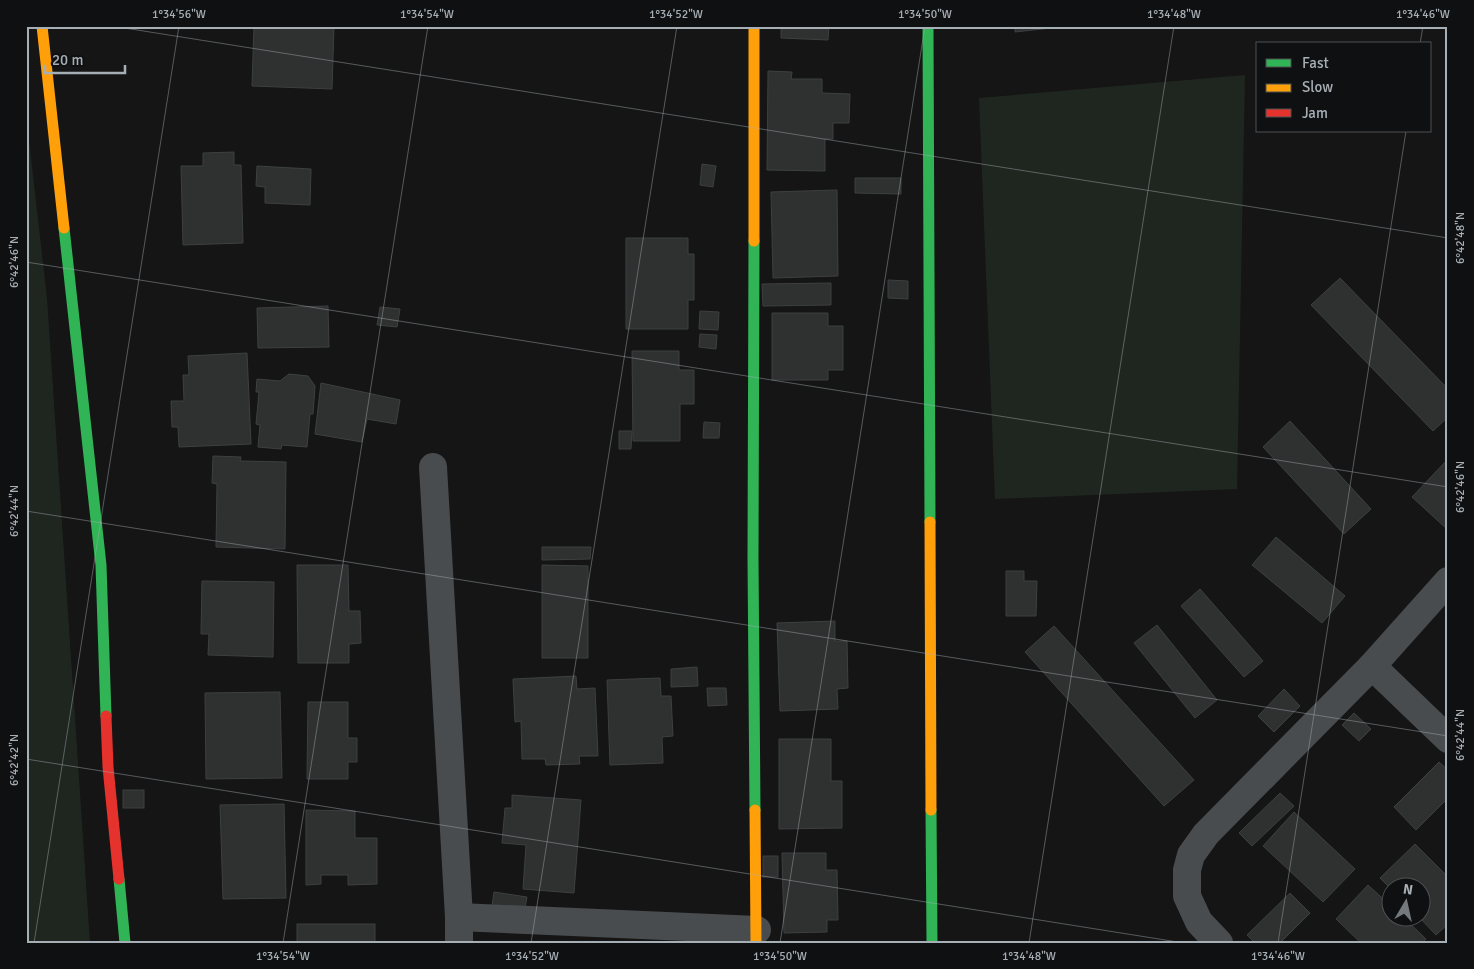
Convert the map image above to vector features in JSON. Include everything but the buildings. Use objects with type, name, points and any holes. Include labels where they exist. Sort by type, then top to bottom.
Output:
[{"type":"street","points":[[42,26],[101,565],[108,767],[125,943]]},
{"type":"street","points":[[433,467],[459,930],[756,936],[753,558],[754,26]]},
{"type":"street","points":[[928,26],[932,943]]},
{"type":"street","points":[[1219,943],[1198,922],[1187,896],[1187,870],[1191,856],[1206,834],[1372,666],[1448,581]]},
{"type":"street","points":[[1372,666],[1448,739]]},
{"type":"shaded area","points":[[1245,75],[1237,489],[995,499],[979,98]]},
{"type":"shaded area","points":[[26,114],[47,298],[90,943],[26,943]]},
{"type":"traffic: fast","points":[[928,26],[930,522]]},
{"type":"traffic: fast","points":[[64,228],[101,565],[106,716]]},
{"type":"traffic: fast","points":[[754,241],[753,558],[755,810]]},
{"type":"traffic: fast","points":[[931,810],[932,943]]},
{"type":"traffic: fast","points":[[119,879],[125,943]]},
{"type":"traffic: slow","points":[[42,26],[64,228]]},
{"type":"traffic: slow","points":[[754,26],[754,241]]},
{"type":"traffic: slow","points":[[930,522],[931,810]]},
{"type":"traffic: slow","points":[[755,810],[756,943]]},
{"type":"traffic: jam","points":[[106,716],[108,767],[119,879]]}]
